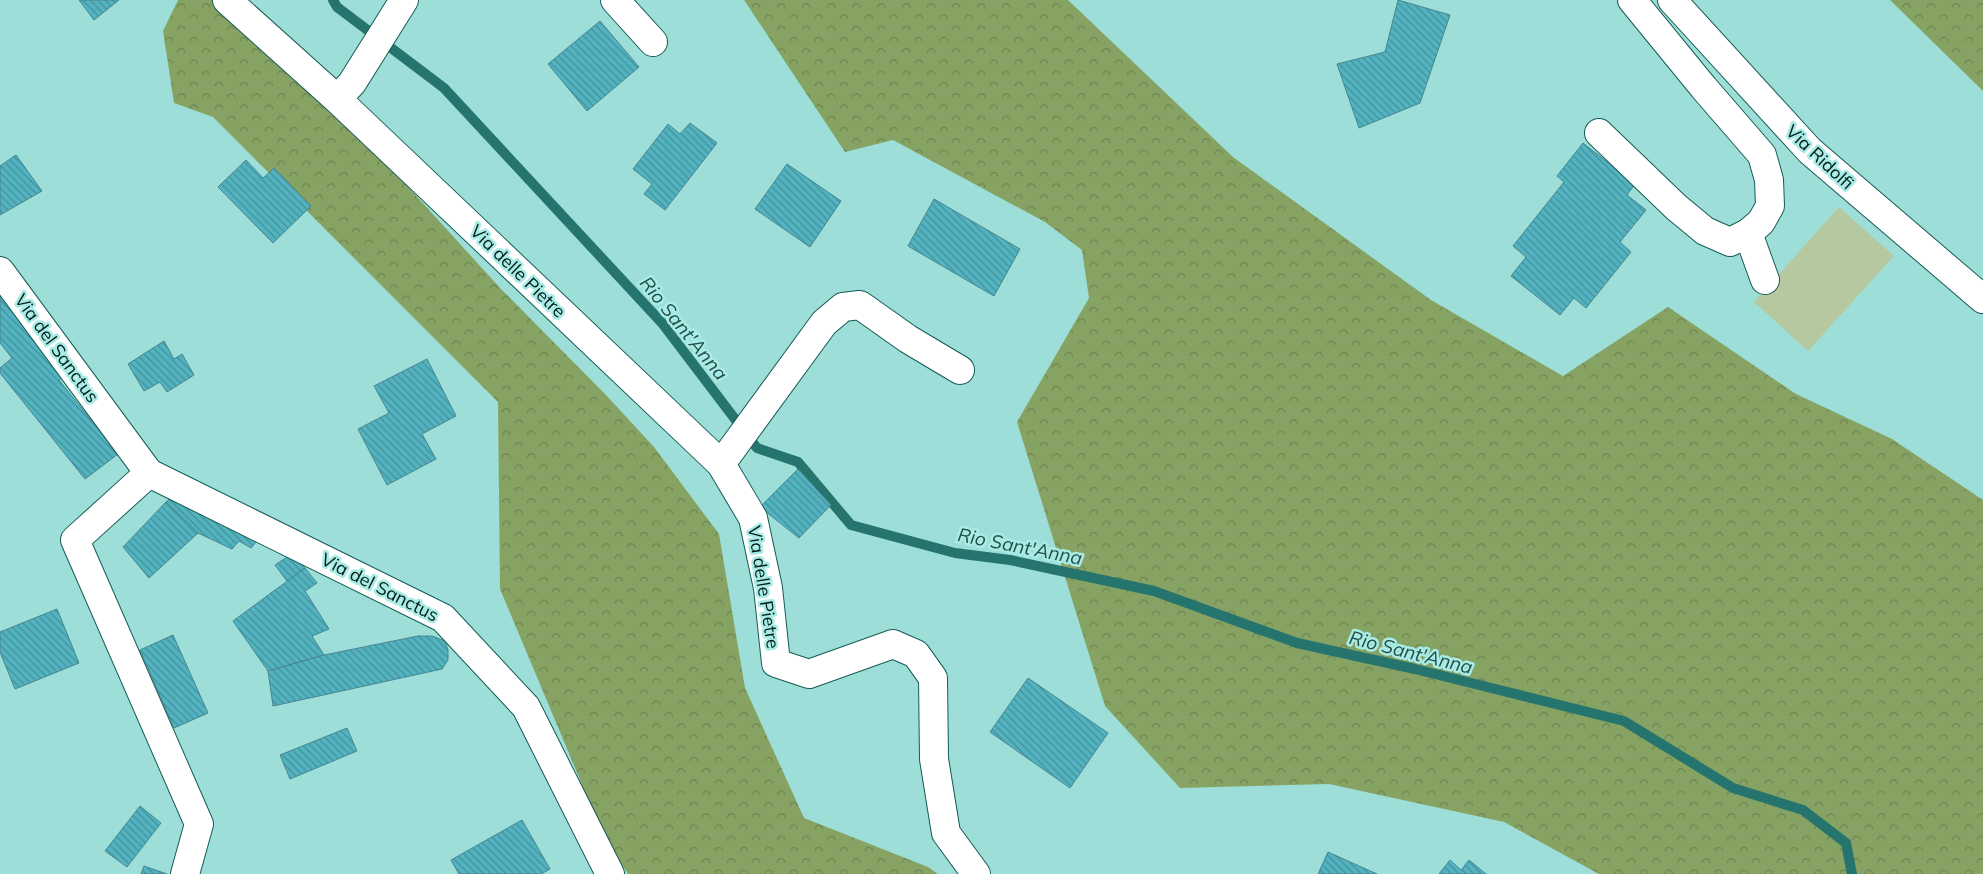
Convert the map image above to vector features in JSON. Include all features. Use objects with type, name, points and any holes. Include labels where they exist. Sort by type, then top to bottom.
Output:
[{"type":"street","name":"Via delle Pietre","points":[[228,0],[344,91],[725,459],[753,518],[768,588],[776,663],[809,674],[893,644],[916,654],[933,678],[934,759],[946,833],[976,874]]},
{"type":"street","points":[[615,0],[653,42]]},
{"type":"street","points":[[1599,133],[1676,207],[1705,231],[1730,242],[1748,233],[1761,222],[1770,206],[1769,180],[1762,155],[1632,0]]},
{"type":"street","name":"Via Ridolfi","points":[[1672,0],[1810,151],[1983,299]]},
{"type":"street","points":[[344,91],[399,8]]},
{"type":"street","points":[[1748,233],[1764,280]]},
{"type":"street","name":"Via del Sanctus","points":[[0,271],[149,473],[443,618],[526,707],[610,874]]},
{"type":"street","points":[[725,459],[824,323],[843,307],[860,305],[908,339],[960,370]]},
{"type":"street","points":[[149,473],[75,540],[199,824],[186,874]]},
{"type":"green space","points":[[178,0],[213,0],[378,154],[502,290],[605,394],[654,447],[719,534],[745,688],[804,818],[928,867],[938,874],[628,874],[604,837],[500,589],[498,402],[213,117],[174,103],[163,31]]},
{"type":"green space","points":[[744,0],[1068,0],[1233,157],[1431,300],[1563,376],[1668,307],[1796,394],[1892,439],[1983,500],[1983,874],[1599,874],[1504,822],[1329,784],[1180,788],[1105,706],[1017,422],[1089,298],[1082,250],[1045,222],[893,140],[845,152]]},
{"type":"green space","points":[[1890,0],[1983,0],[1983,91]]},
{"type":"green space","points":[[1839,207],[1894,256],[1808,351],[1754,302]]},
{"type":"building","points":[[79,0],[119,0],[94,20]]},
{"type":"building","points":[[1398,0],[1450,15],[1420,103],[1359,128],[1337,64],[1385,52]]},
{"type":"building","points":[[600,21],[639,67],[587,111],[548,64]]},
{"type":"building","points":[[690,123],[717,143],[665,210],[644,194],[652,184],[633,169],[668,124],[680,134]]},
{"type":"building","points":[[1583,143],[1635,184],[1627,195],[1646,210],[1620,242],[1631,252],[1586,308],[1574,298],[1560,315],[1511,276],[1526,257],[1513,246],[1564,182],[1557,176]]},
{"type":"building","points":[[16,155],[42,191],[0,215],[0,166]]},
{"type":"building","points":[[246,160],[263,178],[274,168],[311,206],[273,243],[218,187]]},
{"type":"building","points":[[787,164],[841,201],[810,247],[755,209]]},
{"type":"building","points":[[934,199],[1020,249],[994,296],[908,246]]},
{"type":"building","points":[[0,286],[69,372],[59,380],[118,454],[85,479],[0,373],[0,368],[12,358],[0,343]]},
{"type":"building","points":[[164,341],[174,359],[182,354],[194,375],[167,392],[160,382],[144,391],[128,364]]},
{"type":"building","points":[[427,359],[456,416],[422,434],[436,459],[387,485],[358,429],[389,413],[374,386]]},
{"type":"building","points":[[798,469],[831,505],[799,538],[760,507]]},
{"type":"building","points":[[178,491],[263,534],[251,548],[239,541],[232,549],[198,533],[166,502]]},
{"type":"building","points":[[166,502],[198,533],[149,578],[123,547]]},
{"type":"building","points":[[293,553],[305,568],[287,581],[275,565]]},
{"type":"building","points":[[305,568],[317,583],[305,591],[329,629],[312,636],[324,655],[268,671],[233,621]]},
{"type":"building","points":[[57,609],[79,663],[15,689],[0,652],[0,632]]},
{"type":"building","points":[[173,635],[208,713],[174,728],[140,650]]},
{"type":"building","points":[[418,636],[432,636],[445,641],[448,650],[448,660],[442,669],[273,706],[268,671],[324,655]]},
{"type":"building","points":[[1028,678],[1108,733],[1070,788],[990,732]]},
{"type":"building","points":[[347,728],[357,751],[290,779],[280,755]]},
{"type":"building","points":[[140,806],[161,823],[127,867],[105,851]]},
{"type":"building","points":[[522,820],[550,869],[541,874],[459,874],[451,860]]},
{"type":"building","points":[[1328,852],[1377,874],[1318,874]]},
{"type":"building","points":[[1450,860],[1461,870],[1469,860],[1486,874],[1439,874]]},
{"type":"building","points":[[144,866],[167,874],[141,874]]},
{"type":"waterway","name":"Rio Sant'Anna","points":[[333,0],[337,7],[444,88],[662,323],[757,448],[798,462],[851,525],[955,553],[1010,560],[1154,591],[1297,643],[1415,669],[1624,721],[1733,788],[1803,810],[1846,843],[1852,874]]}]
